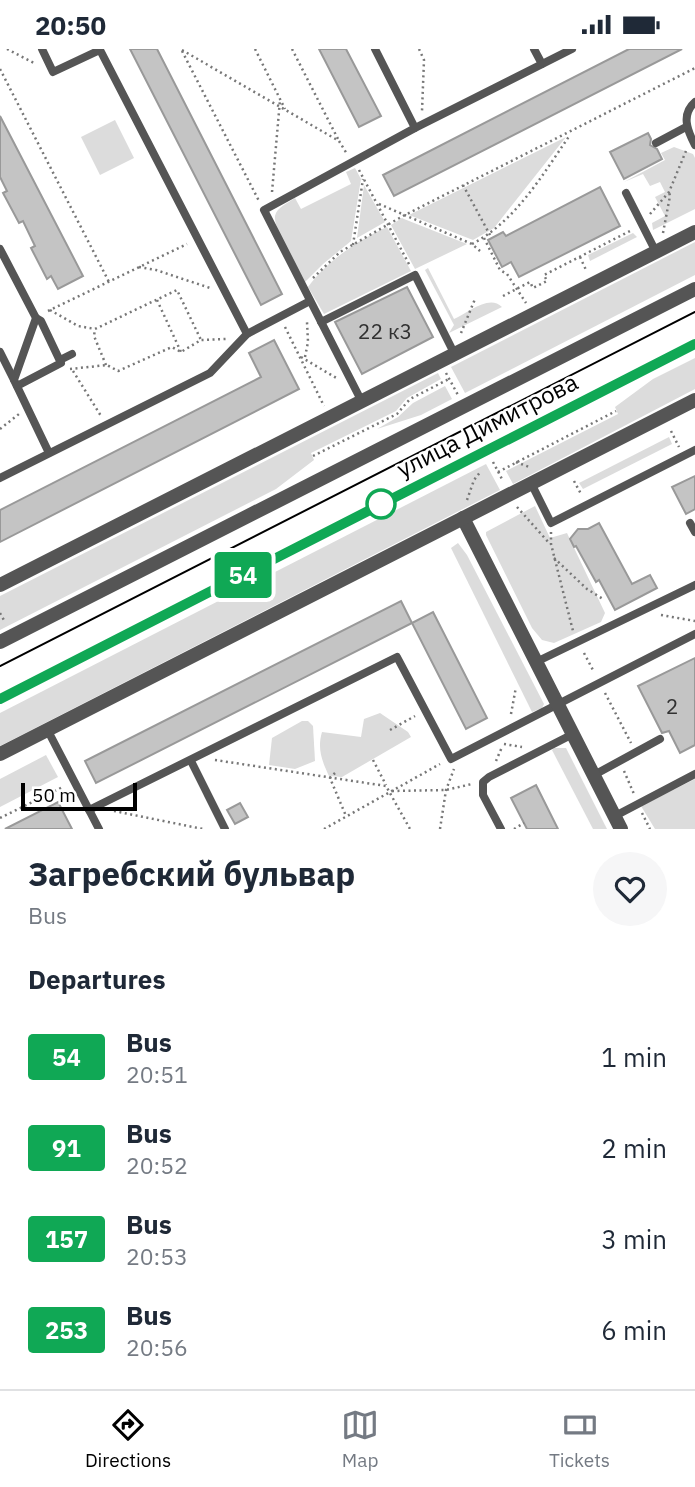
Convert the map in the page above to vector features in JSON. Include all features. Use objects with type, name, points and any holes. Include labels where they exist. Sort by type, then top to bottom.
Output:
[{"type":"street","points":[[0,585],[359,396],[455,355],[695,232]]},
{"type":"street","name":"улица Димитрова","points":[[0,642],[695,289]]},
{"type":"street","name":"улица Димитрова","points":[[0,699],[695,344]]},
{"type":"street","points":[[0,754],[464,511],[695,400]]},
{"type":"street","points":[[464,511],[536,662],[618,822]]},
{"type":"lane","points":[[42,49],[53,72],[99,50],[247,334]]},
{"type":"lane","points":[[375,49],[419,126]]},
{"type":"lane","points":[[534,49],[542,64]]},
{"type":"lane","points":[[359,396],[310,301],[267,208],[419,126],[572,49]]},
{"type":"lane","points":[[693,142],[686,127],[688,109],[695,102]]},
{"type":"lane","points":[[656,143],[686,127]]},
{"type":"lane","points":[[626,193],[656,253]]},
{"type":"lane","points":[[0,249],[61,362]]},
{"type":"lane","points":[[321,322],[415,275],[455,355]]},
{"type":"lane","points":[[0,478],[210,373],[247,334],[310,301]]},
{"type":"lane","points":[[15,383],[36,318]]},
{"type":"lane","points":[[0,352],[49,453]]},
{"type":"lane","points":[[15,383],[61,362],[72,354]]},
{"type":"lane","points":[[534,476],[551,523],[695,450]]},
{"type":"lane","points":[[691,523],[695,532]]},
{"type":"lane","points":[[536,662],[695,585]]},
{"type":"lane","points":[[92,809],[397,657],[454,757],[695,634]]},
{"type":"lane","points":[[47,729],[92,809],[99,829]]},
{"type":"lane","points":[[500,829],[483,795],[483,782],[489,776],[573,734]]},
{"type":"lane","points":[[594,775],[660,739]]},
{"type":"lane","points":[[191,761],[225,829]]},
{"type":"lane","points":[[618,822],[638,804],[695,774]]},
{"type":"path","points":[[7,49],[53,72]]},
{"type":"path","points":[[255,49],[286,111]]},
{"type":"path","points":[[292,49],[339,141],[355,162],[415,275]]},
{"type":"path","points":[[419,49],[424,60],[419,126]]},
{"type":"path","points":[[181,50],[339,141]]},
{"type":"path","points":[[181,50],[267,208]]},
{"type":"path","points":[[304,288],[340,253],[388,224],[462,184],[572,132],[695,68]]},
{"type":"path","points":[[0,69],[109,282]]},
{"type":"path","points":[[267,208],[280,100]]},
{"type":"path","points":[[472,243],[490,235],[532,188],[572,132]]},
{"type":"path","points":[[503,296],[530,282],[533,288],[547,281],[544,275],[642,224],[669,192],[693,142]]},
{"type":"path","points":[[353,244],[363,178]]},
{"type":"path","points":[[462,184],[490,235]]},
{"type":"path","points":[[663,233],[669,192]]},
{"type":"path","points":[[377,203],[472,243],[480,251]]},
{"type":"path","points":[[484,238],[500,270],[507,274],[526,303]]},
{"type":"path","points":[[36,318],[197,239]]},
{"type":"path","points":[[580,257],[587,272]]},
{"type":"path","points":[[139,267],[156,269],[215,290]]},
{"type":"path","points":[[50,310],[78,325],[95,329],[177,290],[201,340]]},
{"type":"path","points":[[460,336],[475,299]]},
{"type":"path","points":[[157,300],[181,352]]},
{"type":"path","points":[[303,363],[309,342],[306,318],[310,301]]},
{"type":"path","points":[[280,318],[325,406]]},
{"type":"path","points":[[95,329],[94,336],[107,365]]},
{"type":"path","points":[[181,352],[201,340],[231,339],[247,334]]},
{"type":"path","points":[[72,370],[107,365],[118,371],[172,347],[181,352]]},
{"type":"path","points":[[299,355],[359,396]]},
{"type":"path","points":[[61,362],[72,370],[106,425]]},
{"type":"path","points":[[444,370],[458,396]]},
{"type":"path","points":[[313,456],[397,414],[410,400],[449,379]]},
{"type":"path","points":[[0,429],[27,408]]},
{"type":"path","points":[[498,472],[616,411]]},
{"type":"path","points":[[671,431],[683,456]]},
{"type":"path","points":[[493,461],[506,487]]},
{"type":"path","points":[[516,462],[534,476]]},
{"type":"path","points":[[464,511],[474,480],[483,468]]},
{"type":"path","points":[[574,481],[587,505]]},
{"type":"path","points":[[518,509],[551,544]]},
{"type":"path","points":[[554,558],[587,589],[603,599]]},
{"type":"path","points":[[652,605],[659,614],[666,617],[695,621]]},
{"type":"path","points":[[390,730],[426,711]]},
{"type":"path","points":[[488,740],[546,748]]},
{"type":"path","points":[[440,829],[454,757]]},
{"type":"path","points":[[324,829],[454,757]]},
{"type":"path","points":[[191,761],[217,760],[386,786]]},
{"type":"path","points":[[373,760],[410,829]]},
{"type":"path","points":[[620,762],[650,829]]},
{"type":"path","points":[[330,778],[335,773]]},
{"type":"path","points":[[330,778],[346,816]]},
{"type":"path","points":[[0,818],[74,781]]},
{"type":"path","points":[[389,791],[446,790],[483,782]]},
{"type":"path","points":[[92,809],[203,829]]},
{"type":"path","points":[[513,829],[524,823]]},
{"type":"shaded area","points":[[115,120],[134,158],[100,175],[81,137]]},
{"type":"shaded area","points":[[566,137],[494,228],[473,240],[409,215]]},
{"type":"shaded area","points":[[674,147],[693,154],[695,158],[695,209],[653,230],[652,223],[665,216],[655,197],[665,192],[660,182],[650,186],[643,174],[624,182],[665,160],[661,153]]},
{"type":"shaded area","points":[[355,168],[361,179],[351,241],[305,282],[278,230],[276,213],[295,198],[301,209],[351,184],[346,172]]},
{"type":"shaded area","points":[[364,185],[385,222],[357,238]]},
{"type":"shaded area","points":[[402,218],[467,244],[415,269],[391,225]]},
{"type":"shaded area","points":[[387,227],[411,271],[324,314],[308,287],[324,268],[344,252]]},
{"type":"shaded area","points":[[633,233],[637,237],[590,261],[588,255]]},
{"type":"shaded area","points":[[695,242],[695,275],[465,393],[451,367]]},
{"type":"shaded area","points":[[428,268],[454,319],[485,304],[502,307],[449,333],[454,325],[425,270]]},
{"type":"shaded area","points":[[695,358],[695,389],[513,484],[506,471],[618,414],[615,407],[653,379]]},
{"type":"shaded area","points":[[438,373],[441,379],[407,398],[396,411],[311,453],[314,460],[276,489],[0,630],[0,596]]},
{"type":"shaded area","points":[[445,386],[452,399],[421,415],[377,429],[398,417],[413,403]]},
{"type":"shaded area","points":[[669,437],[672,444],[583,489],[579,483]]},
{"type":"shaded area","points":[[486,464],[500,490],[0,746],[0,713]]},
{"type":"shaded area","points":[[535,506],[550,538],[567,533],[605,613],[601,622],[554,643],[542,640],[532,628],[486,535],[486,532]]},
{"type":"shaded area","points":[[458,543],[467,555],[544,704],[542,708],[532,712],[451,548]]},
{"type":"shaded area","points":[[380,713],[408,732],[411,737],[342,777],[329,776],[321,755],[322,732],[361,737],[364,719]]},
{"type":"shaded area","points":[[302,721],[308,721],[313,726],[315,761],[295,769],[269,765],[272,738]]},
{"type":"shaded area","points":[[566,748],[607,829],[593,829],[552,750]]},
{"type":"shaded area","points":[[46,755],[58,777],[0,807],[0,779]]},
{"type":"shaded area","points":[[695,779],[695,829],[655,829],[641,806]]},
{"type":"building","points":[[130,49],[157,49],[282,294],[261,305]]},
{"type":"building","points":[[319,49],[346,49],[381,116],[359,127]]},
{"type":"building","points":[[629,49],[682,49],[394,196],[383,175]]},
{"type":"building","points":[[0,116],[83,276],[58,289],[51,276],[47,279],[31,248],[35,246],[23,221],[19,223],[3,193],[7,191],[0,177]]},
{"type":"building","points":[[648,133],[650,145],[657,149],[662,159],[624,179],[610,152]]},
{"type":"building","points":[[600,187],[620,226],[519,277],[511,262],[502,267],[488,240],[503,232],[506,236]]},
{"type":"building","points":[[407,287],[433,337],[362,374],[335,322]]},
{"type":"building","points":[[274,340],[299,389],[0,542],[0,510],[261,377],[249,353]]},
{"type":"building","points":[[695,476],[695,509],[686,514],[672,487]]},
{"type":"building","points":[[599,523],[632,584],[650,575],[657,588],[615,610],[599,580],[596,582],[570,539],[578,529],[588,529]]},
{"type":"building","points":[[401,601],[412,623],[96,783],[85,761]]},
{"type":"building","points":[[433,612],[487,718],[466,729],[412,623]]},
{"type":"building","points":[[695,658],[695,745],[680,753],[669,731],[662,733],[638,686]]},
{"type":"building","points":[[536,785],[558,829],[527,829],[511,798]]},
{"type":"building","points":[[58,802],[72,829],[5,829]]},
{"type":"building","points":[[240,803],[248,817],[235,824],[227,810]]},
{"type":"tram line","points":[[0,666],[695,312]]},
{"type":"bus line","name":"54","points":[[0,699],[695,344]]}]
